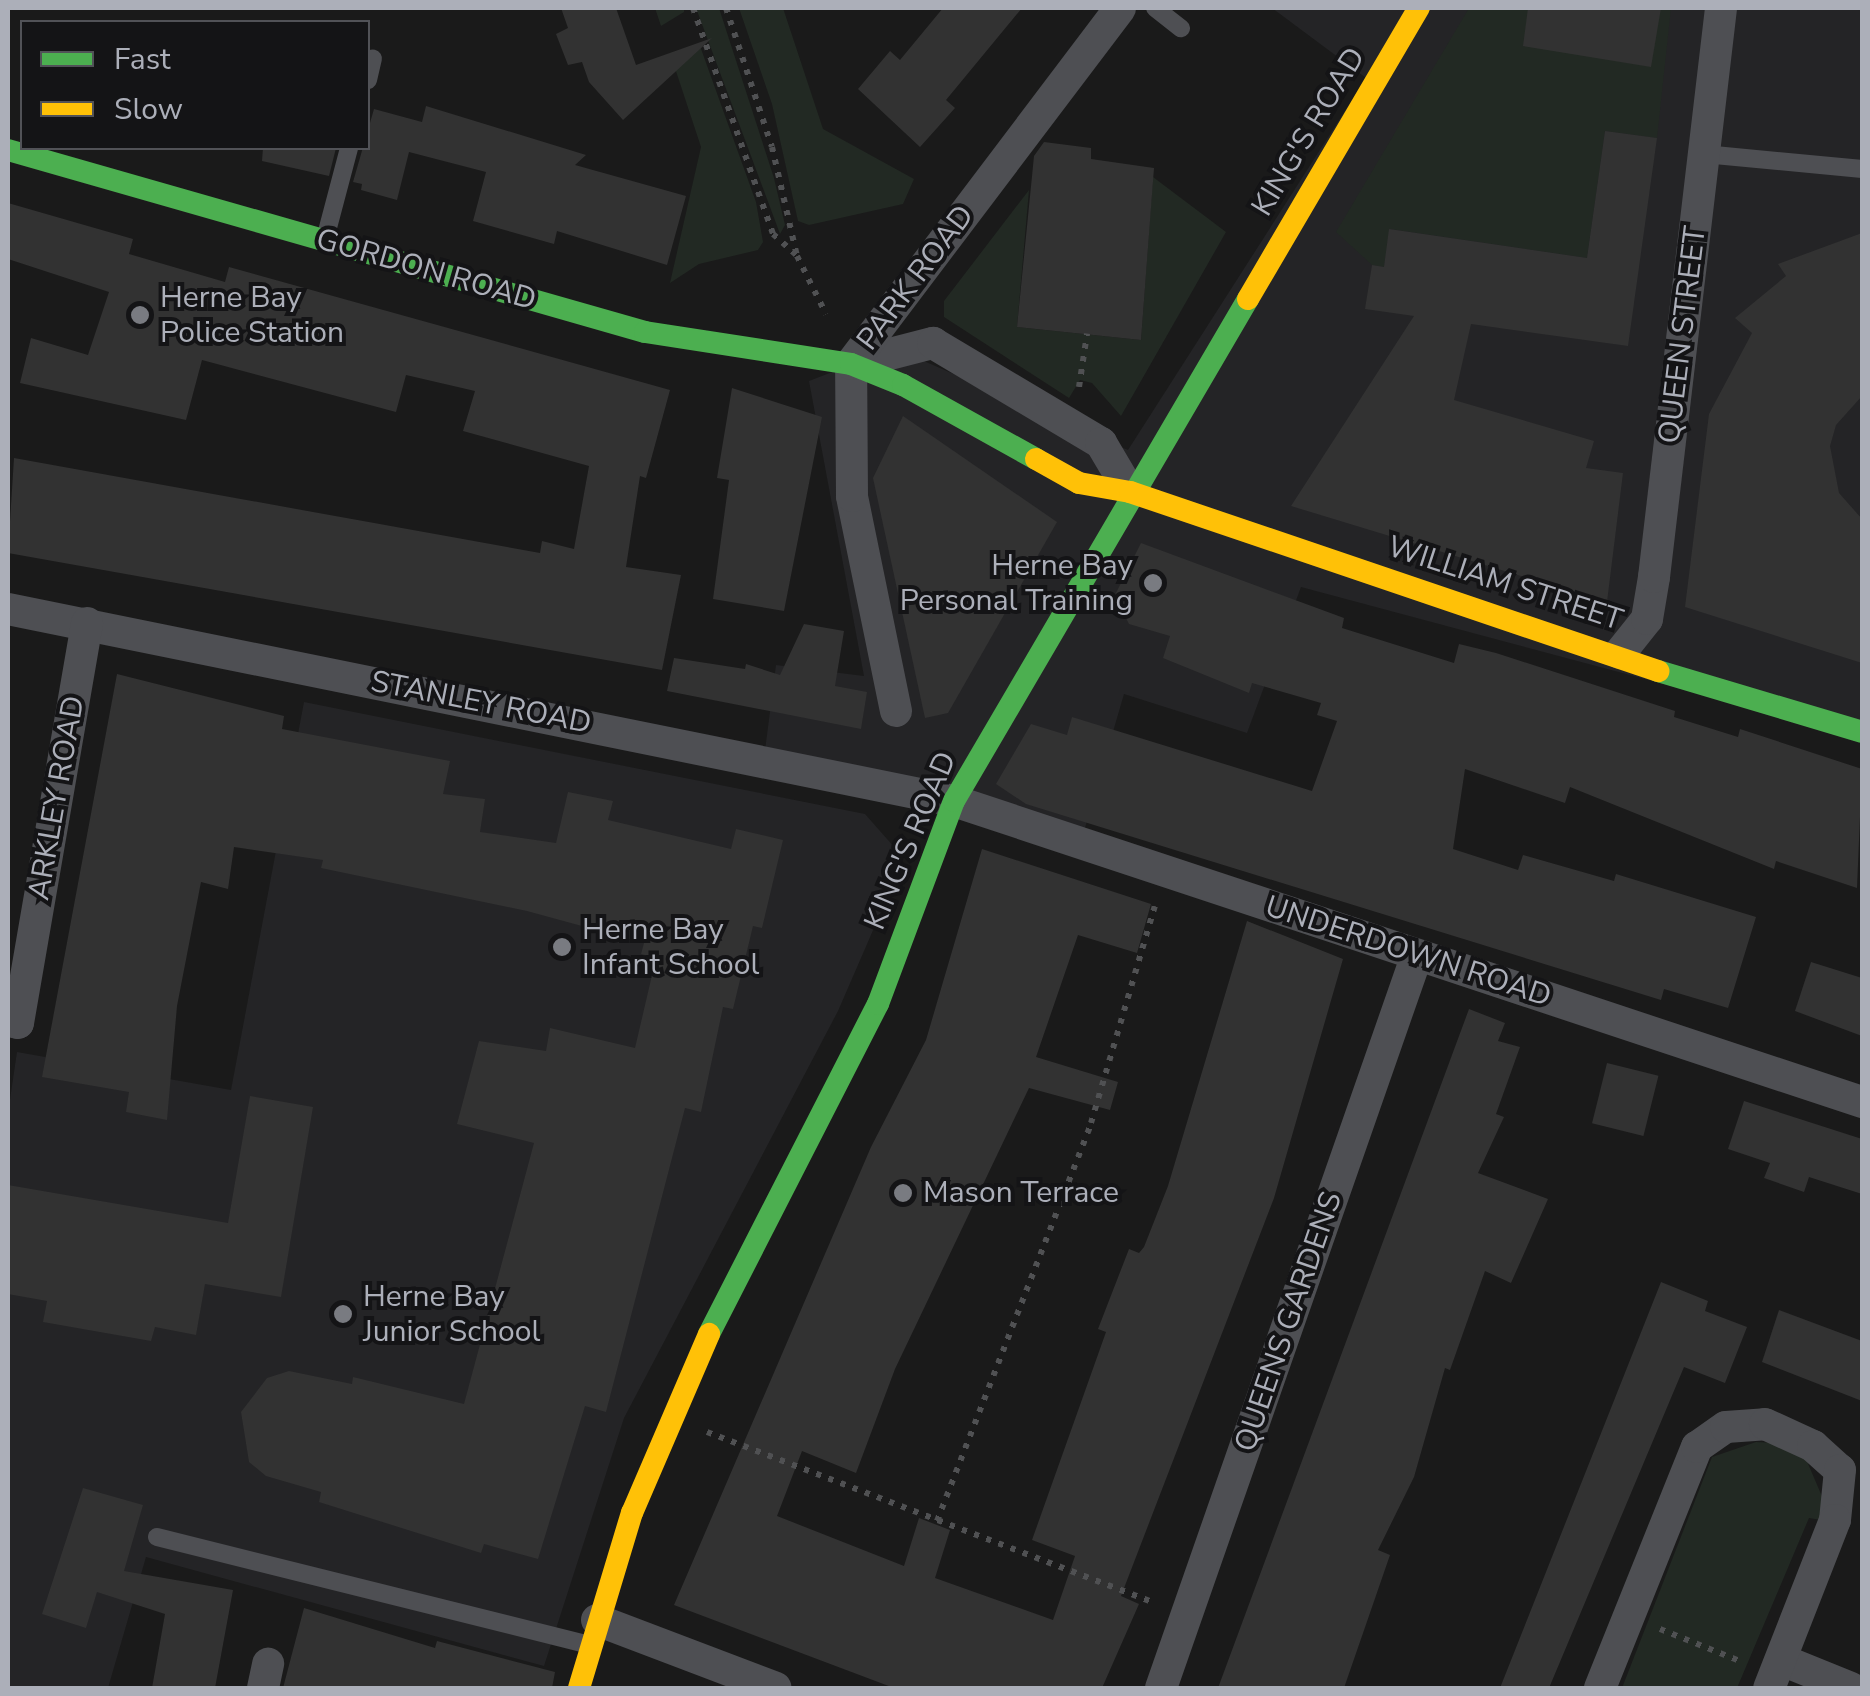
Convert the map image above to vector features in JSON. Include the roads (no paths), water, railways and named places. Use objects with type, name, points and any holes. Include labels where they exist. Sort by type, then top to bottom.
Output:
[{"type":"street","name":"PARK ROAD","points":[[896,710],[852,496],[851,364],[1120,8]]},
{"type":"street","name":"KING'S ROAD","points":[[579,1688],[668,1418],[878,1004],[954,801],[1130,492],[1419,8]]},
{"type":"street","name":"QUEEN STREET","points":[[1620,653],[1647,618],[1652,591],[1721,8]]},
{"type":"street","name":"GORDON ROAD","points":[[8,150],[645,332],[851,364],[903,385],[1080,483],[1130,492]]},
{"type":"street","name":"GORDON ROAD","points":[[851,364],[933,343],[1101,442],[1130,492]]},
{"type":"street","name":"WILLIAM STREET","points":[[1130,492],[1862,732]]},
{"type":"street","name":"STANLEY ROAD","points":[[8,609],[954,801]]},
{"type":"street","name":"ARKLEY ROAD","points":[[8,1021],[18,1023],[87,623]]},
{"type":"street","name":"UNDERDOWN ROAD","points":[[954,801],[1862,1102]]},
{"type":"street","name":"QUEENS GARDENS","points":[[1161,1688],[1417,955]]},
{"type":"street","points":[[1600,1688],[1697,1447],[1726,1427],[1765,1424],[1812,1446],[1840,1470],[1835,1520],[1776,1675],[1851,1688]]},
{"type":"street","points":[[594,1633],[776,1688]]},
{"type":"lane","points":[[1156,8],[1181,28]]},
{"type":"lane","points":[[370,72],[373,59]]},
{"type":"lane","points":[[324,241],[349,150]]},
{"type":"lane","points":[[1704,154],[1862,169]]},
{"type":"lane","points":[[157,1536],[594,1633]]},
{"type":"place","name":"Herne Bay Police Station","points":[[140,315]]},
{"type":"place","name":"Herne Bay Personal Training","points":[[1153,583]]},
{"type":"place","name":"Herne Bay Infant School","points":[[562,947]]},
{"type":"place","name":"Mason Terrace","points":[[903,1193]]},
{"type":"place","name":"Herne Bay Junior School","points":[[343,1314]]}]
